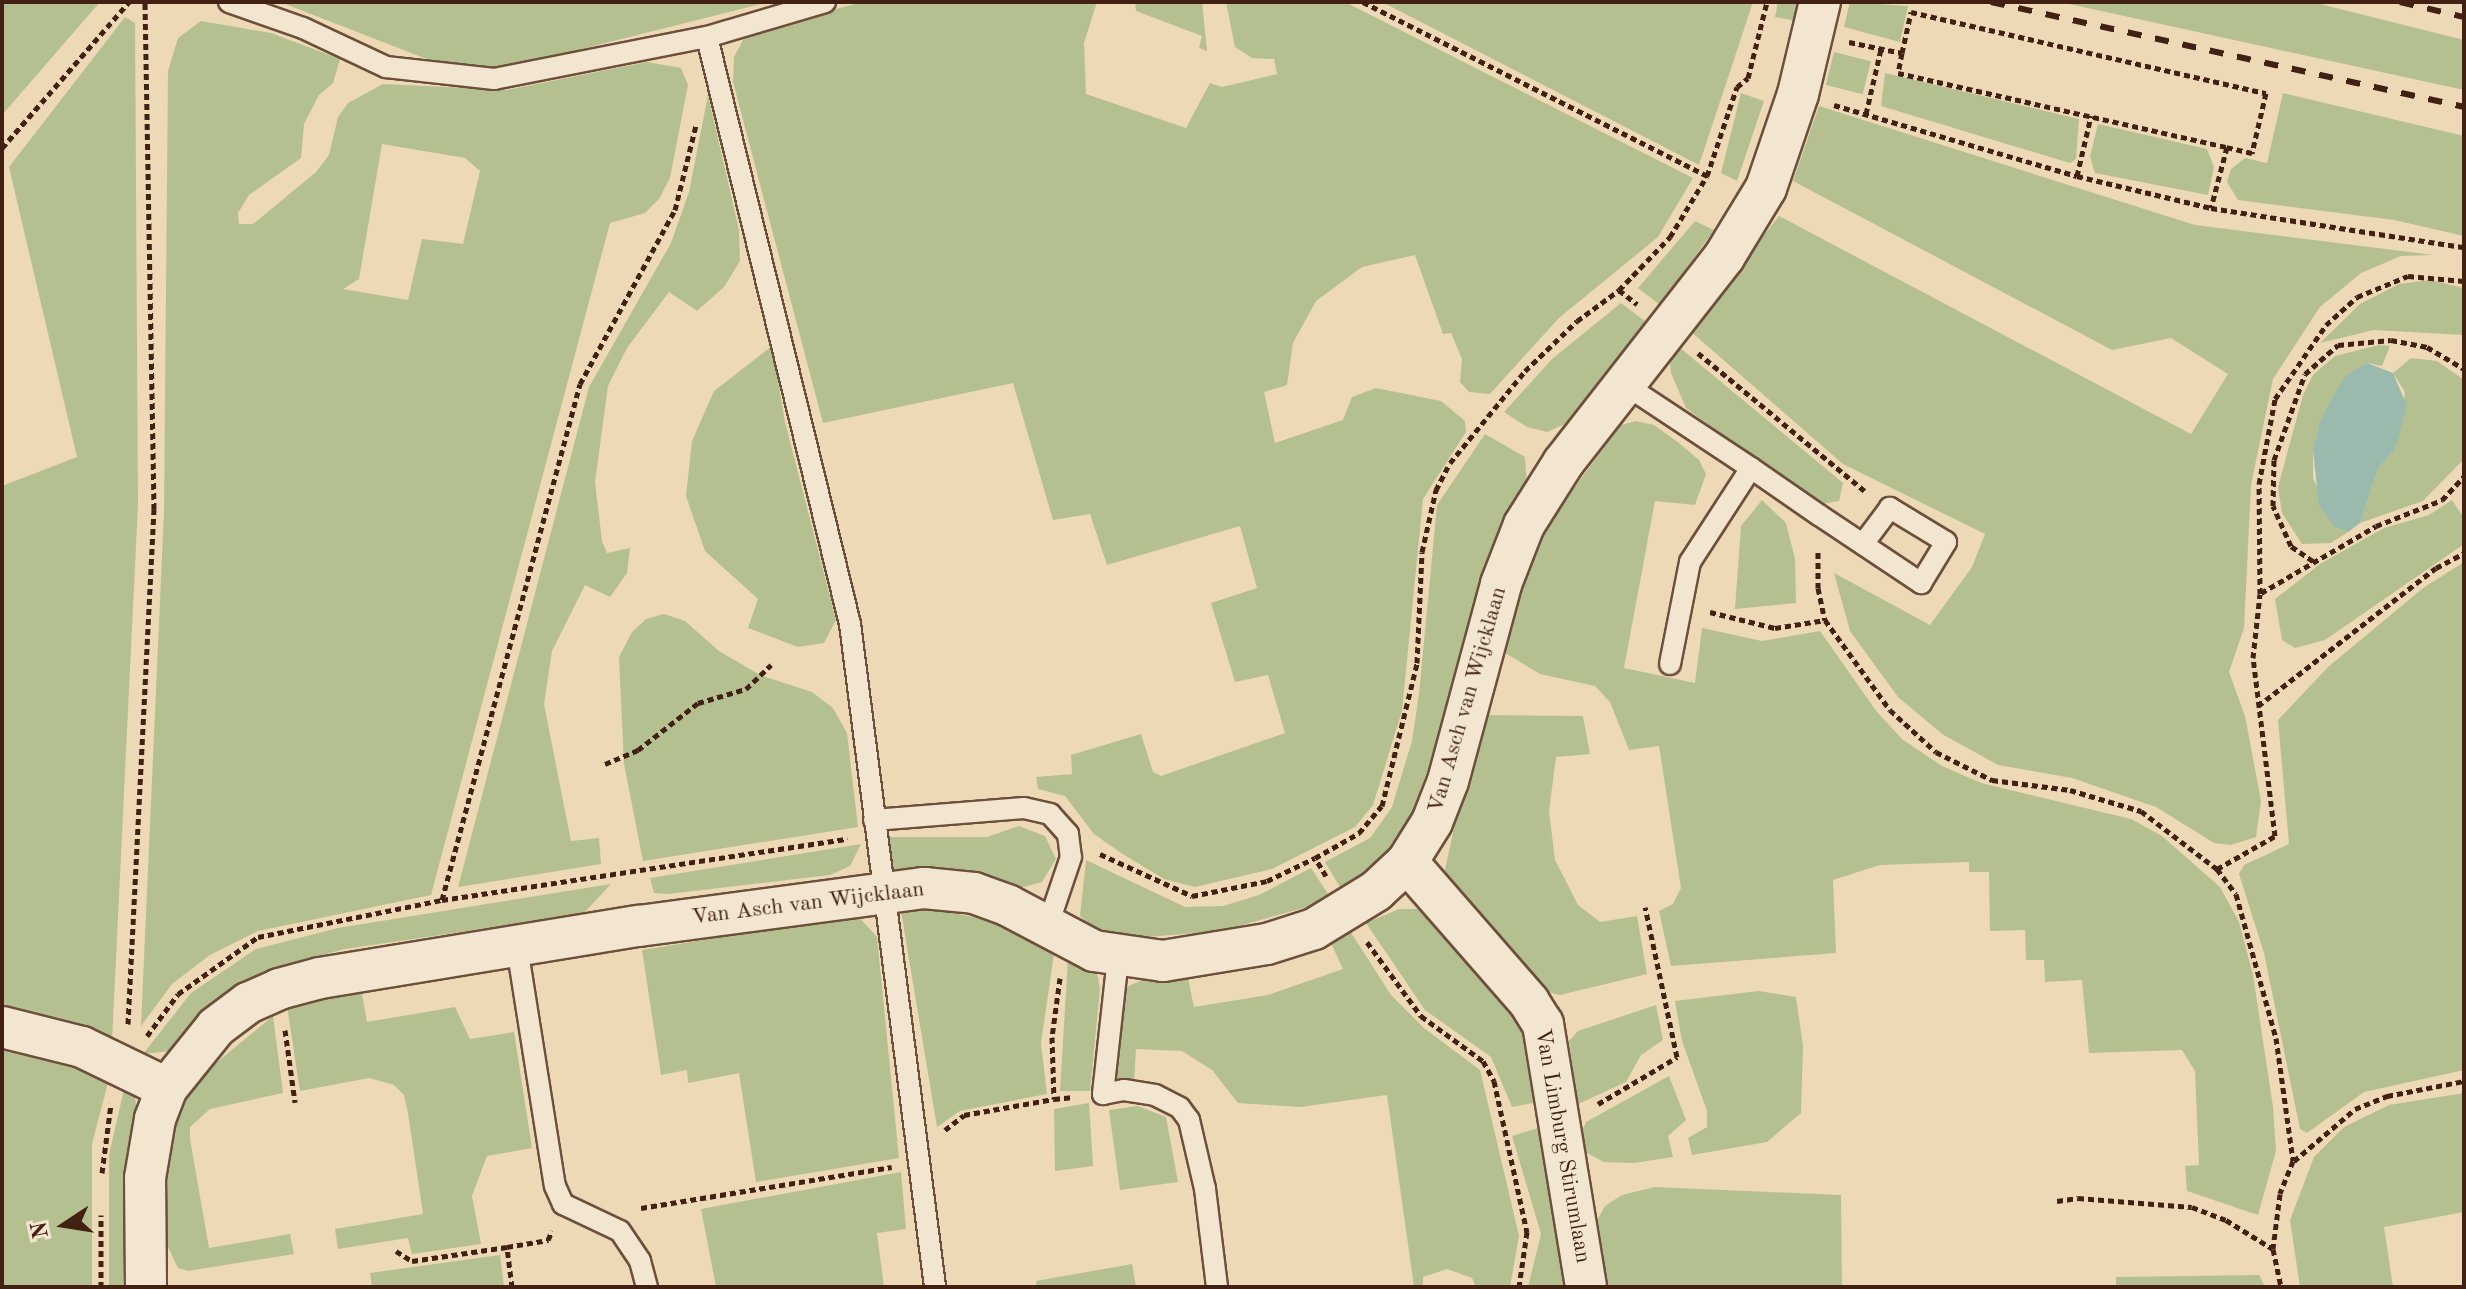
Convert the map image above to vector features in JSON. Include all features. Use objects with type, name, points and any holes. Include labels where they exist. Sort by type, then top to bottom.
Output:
[{"type":"street","name":"Van Asch van Wijcklaan","points":[[146,1287],[145,1178],[155,1119],[167,1088],[216,1027],[279,989],[320,978],[517,947],[933,888],[974,893],[1118,958],[1163,961],[1267,944],[1314,929],[1348,910],[1407,862],[1448,781],[1472,680],[1524,525],[1563,463],[1666,327],[1724,257],[1754,209],[1798,94],[1816,18]]},
{"type":"street","name":"Van Limburg Stirumlaan","points":[[1407,862],[1536,1013],[1550,1052],[1586,1287]]},
{"type":"street","points":[[2,1027],[82,1047],[167,1088]]},
{"type":"lane","points":[[229,2],[303,28],[359,58],[461,79],[494,79],[707,37],[825,2]]},
{"type":"lane","points":[[707,37],[850,624],[920,1151],[935,1287]]},
{"type":"lane","points":[[1624,384],[1921,583],[1946,542],[1890,508],[1863,544]]},
{"type":"lane","points":[[1670,664],[1690,562],[1751,468]]},
{"type":"lane","points":[[875,828],[1037,808],[1063,823],[1068,834],[1071,857],[1060,930]]},
{"type":"lane","points":[[517,947],[563,1204],[620,1231],[640,1261],[647,1287]]},
{"type":"lane","points":[[1118,958],[1103,1094],[1124,1090],[1155,1095],[1180,1108],[1189,1120],[1205,1189],[1217,1287]]},
{"type":"path","points":[[2,148],[129,2]]},
{"type":"path","points":[[126,1066],[154,509],[145,2]]},
{"type":"path","points":[[1363,2],[1707,176]]},
{"type":"path","points":[[1911,12],[2266,93],[2252,153],[2091,116],[1898,73],[1911,12]]},
{"type":"path","points":[[1761,32],[1787,37],[1816,18],[1881,49],[1902,53]]},
{"type":"path","points":[[1866,114],[1881,49]]},
{"type":"path","points":[[1798,94],[2077,176],[2211,208],[2464,247]]},
{"type":"path","points":[[442,900],[580,384],[675,210],[698,109]]},
{"type":"path","points":[[2077,176],[2091,116]]},
{"type":"path","points":[[2211,208],[2227,147]]},
{"type":"path","points":[[2217,869],[2275,836],[2253,658],[2260,594],[2259,484],[2265,433],[2275,399],[2293,368],[2326,325],[2371,290],[2408,276],[2464,281]]},
{"type":"path","points":[[1619,290],[1843,476],[1890,508]]},
{"type":"path","points":[[2313,561],[2291,546],[2273,506],[2274,460],[2305,374],[2338,345],[2391,340],[2427,347],[2464,369]]},
{"type":"path","points":[[2260,594],[2376,526],[2420,513],[2442,500],[2464,476]]},
{"type":"path","points":[[1819,515],[1818,588],[1825,620],[1890,710],[1936,752],[1992,780],[2070,790],[2141,811],[2217,869],[2236,894],[2247,922],[2276,1038],[2293,1161]]},
{"type":"path","points":[[2257,706],[2436,568],[2464,553]]},
{"type":"path","points":[[1681,609],[1775,628],[1825,620]]},
{"type":"path","points":[[605,764],[638,750],[698,703],[746,689],[771,665]]},
{"type":"path","points":[[102,1186],[106,1121],[126,1066],[178,994],[258,937],[442,900],[875,828]]},
{"type":"path","points":[[1068,834],[1107,858],[1192,896],[1267,881],[1315,858]]},
{"type":"path","points":[[1503,1117],[1558,1109],[1587,1111],[1677,1057],[1645,907]]},
{"type":"path","points":[[1348,910],[1383,968],[1421,1016],[1483,1061],[1503,1117],[1527,1232],[1519,1287]]},
{"type":"path","points":[[1054,1099],[1052,1037],[1060,930]]},
{"type":"path","points":[[279,989],[295,1102]]},
{"type":"path","points":[[2281,1287],[2273,1249],[2280,1194],[2293,1161],[2355,1109],[2387,1096],[2464,1081]]},
{"type":"path","points":[[620,1231],[635,1209],[901,1166],[964,1115],[1103,1094]]},
{"type":"path","points":[[2057,1201],[2078,1198],[2192,1207],[2226,1220],[2273,1249]]},
{"type":"path","points":[[101,1287],[102,1200]]},
{"type":"path","points":[[396,1251],[412,1261],[548,1240],[563,1204]]},
{"type":"path","points":[[507,1247],[512,1287]]},
{"type":"green space","points":[[2,2],[100,2],[2,115]]},
{"type":"green space","points":[[280,2],[769,2],[514,66],[476,70],[424,58]]},
{"type":"green space","points":[[863,2],[1097,2],[1084,43],[1086,94],[1186,128],[1210,83],[1222,87],[1277,74],[1274,59],[1252,58],[1235,47],[1226,2],[1345,2],[1693,178],[1658,237],[1559,318],[1490,394],[1469,392],[1460,382],[1462,359],[1451,333],[1443,334],[1415,255],[1362,267],[1316,301],[1293,343],[1287,385],[1264,392],[1275,443],[1343,420],[1352,397],[1376,388],[1441,401],[1465,421],[1466,432],[1423,499],[1402,711],[1373,805],[1355,827],[1272,869],[1195,887],[1164,879],[1121,853],[1094,834],[1065,796],[1038,789],[1036,777],[1072,774],[1071,755],[1141,734],[1153,772],[1161,776],[1285,733],[1268,675],[1235,682],[1211,603],[1257,588],[1240,526],[1107,565],[1090,514],[1053,520],[1013,383],[823,423],[733,82],[734,57],[743,40],[762,28]]},
{"type":"green space","points":[[1135,2],[1202,2],[1207,51],[1199,48],[1202,36],[1136,11]]},
{"type":"green space","points":[[1382,2],[1753,2],[1699,165]]},
{"type":"green space","points":[[1778,2],[1800,2],[1796,21],[1775,17]]},
{"type":"green space","points":[[1850,2],[1908,6],[1900,42],[1844,27]]},
{"type":"green space","points":[[2060,2],[2312,2],[2464,40],[2464,90]]},
{"type":"green space","points":[[125,17],[135,23],[138,504],[112,1041],[2,1013],[2,486],[77,457],[9,167]]},
{"type":"green space","points":[[201,21],[271,33],[340,59],[333,83],[319,95],[304,124],[301,158],[249,195],[238,213],[239,224],[253,224],[316,172],[329,155],[338,117],[348,103],[383,84],[507,90],[647,62],[681,68],[688,85],[670,178],[659,199],[645,213],[610,223],[431,895],[258,931],[210,955],[172,984],[141,1026],[164,511],[168,71],[178,38]],"holes":[[[382,144],[465,158],[480,171],[463,244],[422,239],[408,300],[343,289],[359,279]]]},
{"type":"green space","points":[[1834,52],[1871,61],[1863,94],[1826,85]]},
{"type":"green space","points":[[1885,73],[2079,119],[2076,159],[2070,163],[1881,106]]},
{"type":"green space","points":[[1741,93],[1764,101],[1737,181],[1721,173]]},
{"type":"green space","points":[[2283,93],[2464,136],[2464,236],[2394,220],[2238,200],[2227,182],[2231,169],[2245,158],[2267,163]]},
{"type":"green space","points":[[708,95],[739,230],[740,261],[724,287],[697,311],[669,292],[627,348],[608,386],[595,482],[602,541],[607,553],[630,548],[627,573],[610,597],[585,585],[552,651],[544,704],[571,841],[599,838],[601,864],[458,887],[589,387],[671,243],[689,192]]},
{"type":"green space","points":[[1819,106],[2195,225],[2433,255],[2401,256],[2361,273],[2320,307],[2273,379],[2251,485],[2244,628],[2229,672],[2245,716],[2261,801],[2256,837],[2231,845],[2214,843],[2156,807],[2072,778],[1998,765],[1942,734],[1898,697],[1850,631],[1834,573],[1930,625],[1972,567],[1985,534],[1843,464],[1689,330],[1779,216],[2191,434],[2228,374],[2171,338],[2112,350],[1793,181]]},
{"type":"green space","points":[[2098,124],[2207,149],[2214,167],[2208,195],[2095,173],[2090,157]]},
{"type":"green space","points":[[1695,221],[1714,230],[1660,305],[1638,288]]},
{"type":"green space","points":[[2430,280],[2464,288],[2464,335],[2374,330],[2320,343],[2360,304],[2399,284]]},
{"type":"green space","points":[[1621,303],[1646,322],[1567,423],[1547,432],[1527,427],[1504,412],[1552,359]]},
{"type":"green space","points":[[2379,345],[2390,346],[2382,366],[2367,363],[2320,421],[2313,450],[2313,478],[2334,527],[2348,532],[2331,543],[2302,544],[2282,513],[2278,487],[2303,395],[2313,375],[2335,356]]},
{"type":"green space","points":[[772,346],[785,422],[836,620],[824,643],[798,647],[748,628],[758,599],[705,551],[686,496],[692,441],[714,391]]},
{"type":"green space","points":[[1679,347],[1843,483],[1839,501],[1816,505],[1686,408],[1671,373],[1670,360]]},
{"type":"green space","points":[[2411,358],[2437,361],[2464,380],[2464,459],[2423,501],[2360,523],[2378,469],[2395,449],[2405,392],[2393,373]]},
{"type":"green space","points":[[1636,421],[1654,425],[1679,443],[1699,460],[1706,474],[1695,505],[1655,501],[1624,668],[1695,683],[1702,628],[1762,641],[1820,631],[1877,712],[1902,739],[1942,766],[1981,783],[2131,819],[2162,836],[2220,887],[2239,922],[2253,975],[2273,1107],[2276,1151],[2258,1215],[2187,1191],[2185,1166],[2199,1165],[2195,1071],[2182,1050],[2089,1053],[2082,980],[2045,982],[2044,960],[2026,960],[2025,930],[1990,931],[1989,872],[1969,872],[1969,862],[1880,865],[1833,880],[1836,953],[1671,966],[1659,911],[1673,904],[1681,888],[1659,746],[1629,750],[1610,702],[1595,686],[1540,674],[1500,650],[1527,551],[1621,425]]},
{"type":"green space","points":[[1485,434],[1525,457],[1527,485],[1402,843],[1343,892],[1325,862],[1370,838],[1392,807],[1412,741],[1437,505]]},
{"type":"green space","points":[[1762,500],[1786,523],[1795,559],[1796,603],[1735,609],[1741,526]]},
{"type":"green space","points":[[2452,500],[2464,518],[2464,544],[2325,640],[2295,648],[2282,640],[2275,599],[2320,564],[2384,528],[2429,515]]},
{"type":"green space","points":[[2464,562],[2464,1070],[2364,1092],[2307,1133],[2300,1129],[2264,953],[2239,874],[2244,865],[2289,844],[2278,720],[2328,667],[2423,588]]},
{"type":"green space","points":[[664,614],[685,621],[719,651],[760,675],[812,692],[833,708],[847,733],[858,827],[643,861],[624,764],[619,657],[632,632],[646,619]]},
{"type":"green space","points":[[1485,715],[1583,716],[1590,754],[1556,757],[1549,811],[1555,860],[1578,905],[1600,922],[1637,916],[1647,974],[1560,995],[1539,990],[1444,874],[1477,722]]},
{"type":"green space","points":[[1019,826],[1045,836],[1056,859],[1042,882],[1024,887],[952,869],[892,869],[889,837],[987,837]]},
{"type":"green space","points":[[861,844],[850,866],[830,875],[668,894],[654,893],[650,878]]},
{"type":"green space","points":[[1086,860],[1185,907],[1223,906],[1259,895],[1311,868],[1332,900],[1221,931],[1134,938],[1096,930],[1080,916]]},
{"type":"green space","points":[[611,884],[583,914],[345,949],[276,967],[213,1004],[171,1051],[143,1054],[191,993],[256,949],[338,928]]},
{"type":"green space","points":[[932,909],[1000,922],[1054,954],[1041,1043],[1047,1094],[960,1111],[937,1127],[901,911]]},
{"type":"green space","points":[[1399,909],[1421,909],[1441,920],[1489,980],[1529,1038],[1543,1101],[1512,1107],[1491,1057],[1425,1010],[1366,923]]},
{"type":"green space","points":[[857,915],[877,937],[899,1158],[756,1182],[739,1073],[688,1083],[687,1070],[661,1075],[642,950]]},
{"type":"green space","points":[[1350,931],[1391,995],[1424,1028],[1480,1070],[1519,1236],[1510,1287],[1476,1287],[1472,1278],[1447,1269],[1423,1277],[1423,1287],[1414,1287],[1387,1095],[1300,1107],[1238,1103],[1212,1070],[1182,1051],[1136,1049],[1134,1083],[1110,1086],[1119,1010],[1127,987],[1146,978],[1188,978],[1194,1007],[1268,995],[1343,969],[1330,941]]},
{"type":"green space","points":[[1068,959],[1096,968],[1100,989],[1090,1091],[1060,1091]]},
{"type":"green space","points":[[361,989],[367,1022],[455,1007],[470,1039],[514,1032],[532,1148],[487,1156],[472,1196],[481,1244],[412,1254],[408,1238],[338,1249],[335,1229],[423,1214],[404,1095],[394,1085],[369,1078],[300,1091],[287,1006]]},
{"type":"green space","points":[[1759,991],[1796,997],[1803,1046],[1801,1113],[1767,1142],[1692,1155],[1688,1138],[1707,1127],[1707,1111],[1682,1041],[1675,1001]]},
{"type":"green space","points":[[1656,1005],[1663,1040],[1641,1055],[1626,1082],[1578,1104],[1569,1041],[1578,1031]]},
{"type":"green space","points":[[273,1016],[283,1093],[210,1109],[190,1127],[190,1139],[209,1248],[290,1234],[294,1254],[188,1271],[178,1268],[166,1243],[164,1191],[175,1117],[190,1089]]},
{"type":"green space","points":[[2,1042],[110,1075],[92,1144],[92,1287],[2,1287]]},
{"type":"green space","points":[[1669,1076],[1686,1120],[1668,1136],[1673,1157],[1634,1163],[1604,1162],[1587,1153],[1581,1134],[1586,1122]]},
{"type":"green space","points":[[125,1085],[134,1093],[138,1114],[131,1287],[109,1287],[109,1155]]},
{"type":"green space","points":[[2464,1093],[2464,1212],[2384,1227],[2393,1287],[2300,1287],[2290,1220],[2314,1157],[2344,1127],[2389,1105]]},
{"type":"green space","points":[[1089,1103],[1093,1166],[1055,1171],[1054,1109]]},
{"type":"green space","points":[[1138,1106],[1166,1117],[1178,1182],[1120,1190],[1109,1110]]},
{"type":"green space","points":[[1551,1124],[1573,1287],[1528,1287],[1541,1234],[1512,1136]]},
{"type":"green space","points":[[901,1172],[906,1229],[877,1233],[884,1287],[716,1287],[701,1209]]},
{"type":"green space","points":[[1655,1187],[1841,1195],[1842,1287],[1604,1287],[1595,1224],[1605,1206],[1622,1195]]},
{"type":"green space","points":[[500,1255],[504,1287],[372,1287],[370,1273]]},
{"type":"green space","points":[[1132,1264],[1136,1287],[1037,1287],[1036,1281]]},
{"type":"green space","points":[[2259,1275],[2265,1287],[2116,1287],[2116,1277]]},
{"type":"shaded area","points":[[2367,363],[2393,373],[2407,406],[2395,449],[2378,469],[2360,523],[2348,532],[2334,527],[2319,506],[2313,450],[2320,421],[2344,377]]},
{"type":"railway","points":[[1991,2],[2464,107]]},
{"type":"railway","points":[[2400,2],[2464,17]]}]
